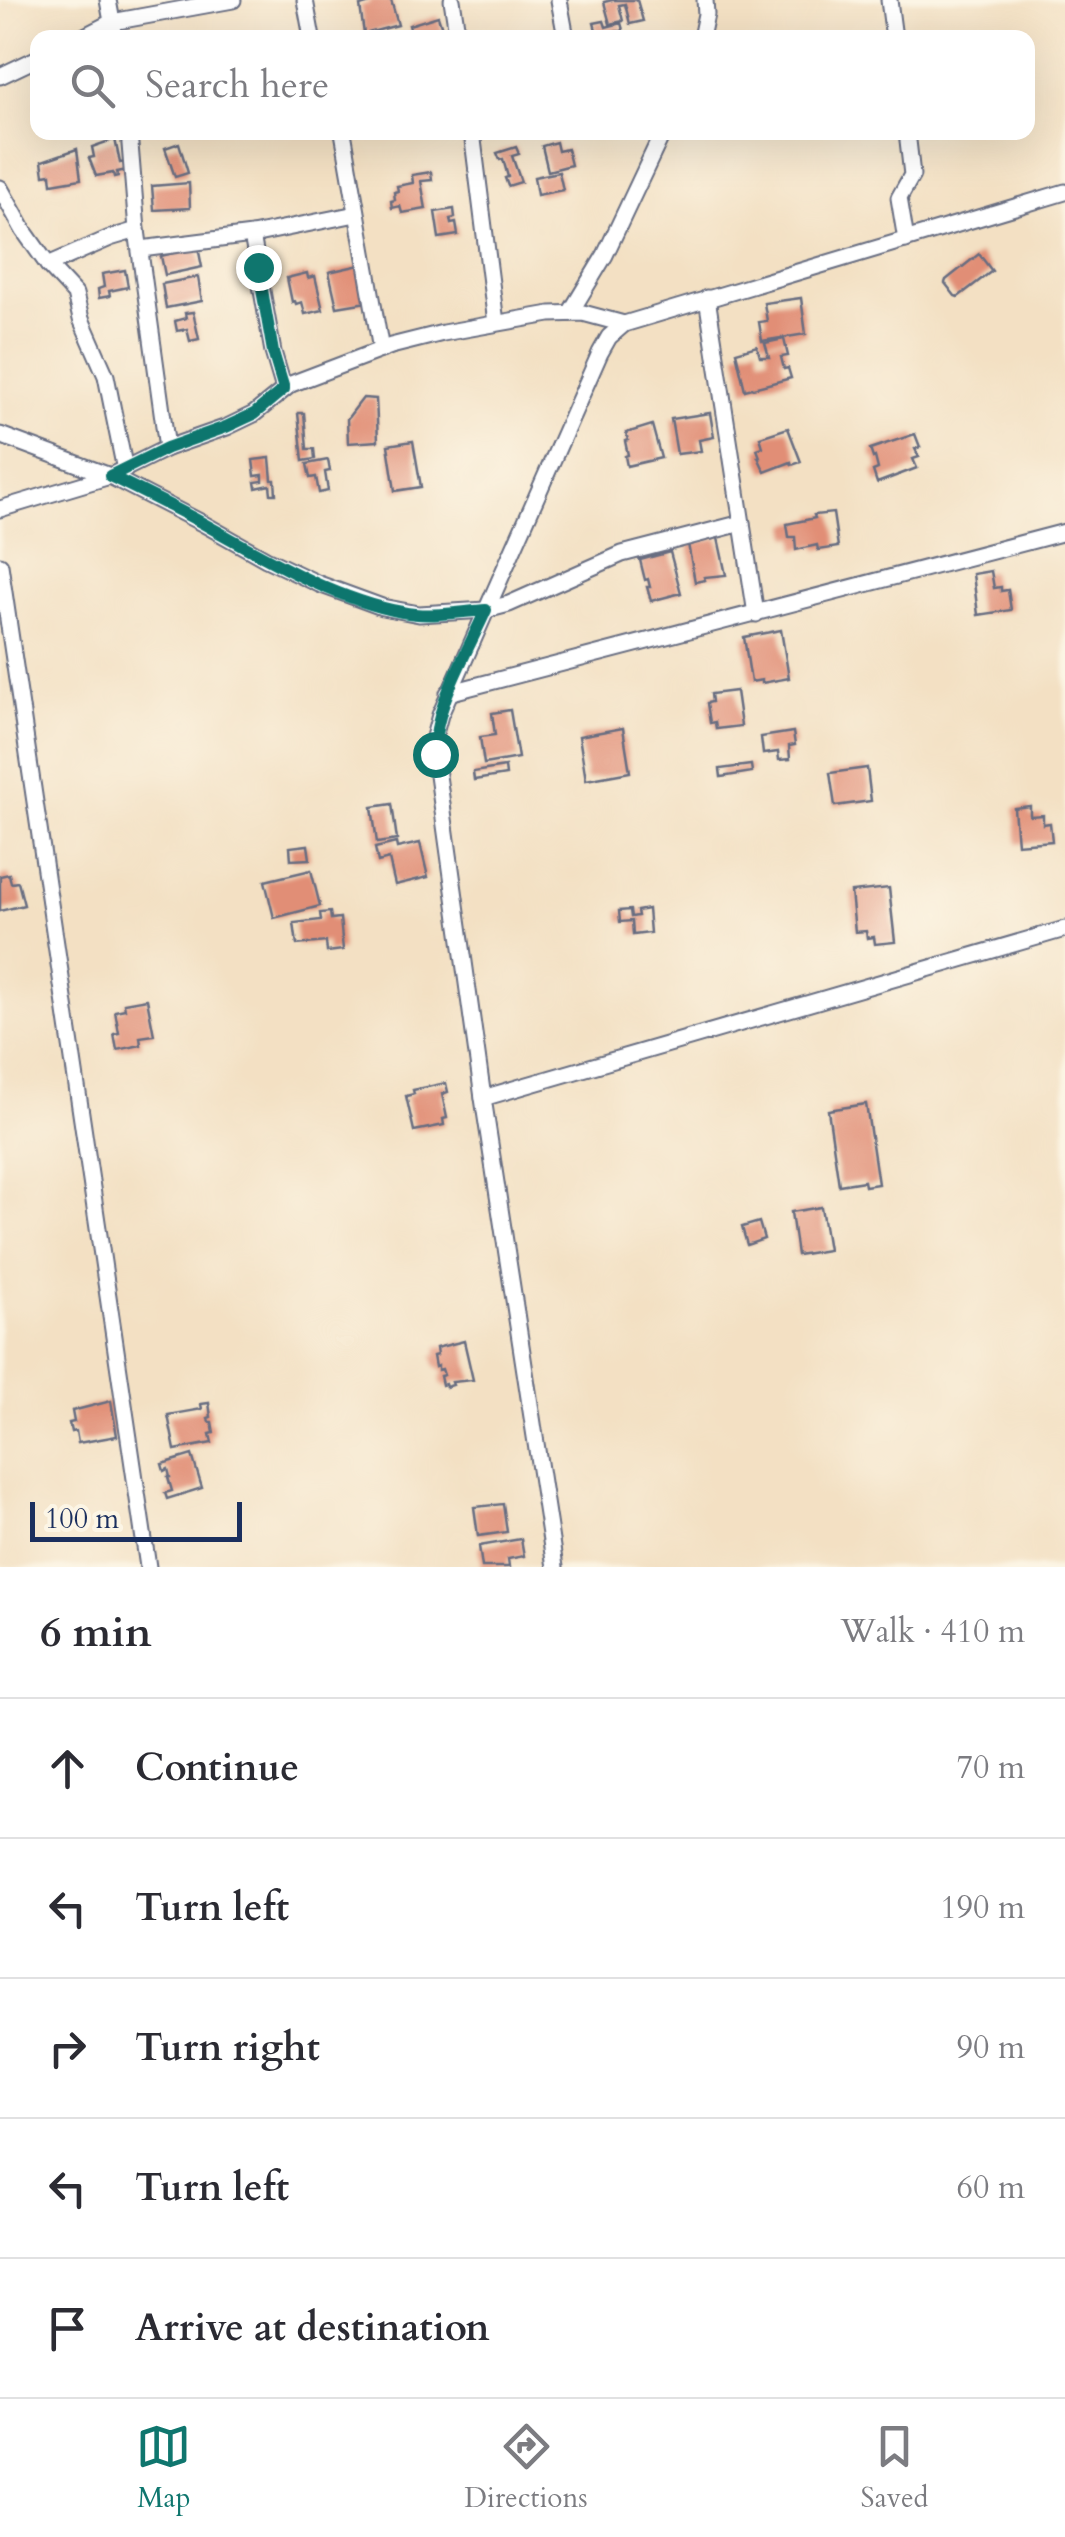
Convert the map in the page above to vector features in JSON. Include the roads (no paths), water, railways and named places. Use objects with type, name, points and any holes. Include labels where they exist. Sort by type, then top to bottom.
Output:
[{"type":"street","points":[[108,0],[114,30],[233,0]]},
{"type":"street","points":[[305,0],[311,30]]},
{"type":"street","points":[[452,0],[457,30]]},
{"type":"street","points":[[559,0],[565,30]]},
{"type":"street","points":[[702,30],[705,0]]},
{"type":"street","points":[[889,0],[893,30]]},
{"type":"street","points":[[0,96],[3,71],[30,61]]},
{"type":"street","points":[[130,140],[137,230],[167,448]]},
{"type":"street","points":[[344,140],[381,350]]},
{"type":"street","points":[[473,140],[496,323]]},
{"type":"street","points":[[570,313],[606,255],[654,140]]},
{"type":"street","points":[[906,240],[899,198],[912,175],[908,140]]},
{"type":"street","points":[[0,188],[24,231],[75,294],[81,319],[102,364],[118,473]]},
{"type":"street","points":[[554,1567],[435,754],[436,726],[448,693],[600,353],[624,324],[1065,192]]},
{"type":"street","points":[[141,249],[252,235],[356,214]]},
{"type":"street","points":[[48,264],[137,230]]},
{"type":"street","points":[[252,235],[273,352],[284,389]]},
{"type":"street","points":[[707,298],[756,614]]},
{"type":"street","points":[[0,510],[118,473],[167,448],[254,414],[291,384],[381,350],[496,323],[570,313],[596,315],[624,324]]},
{"type":"street","points":[[0,436],[118,473],[266,559],[319,584],[419,614],[486,610],[534,594],[622,554],[742,523]]},
{"type":"street","points":[[448,693],[1065,532]]},
{"type":"street","points":[[0,565],[148,1567]]},
{"type":"street","points":[[483,1098],[1065,930]]}]
